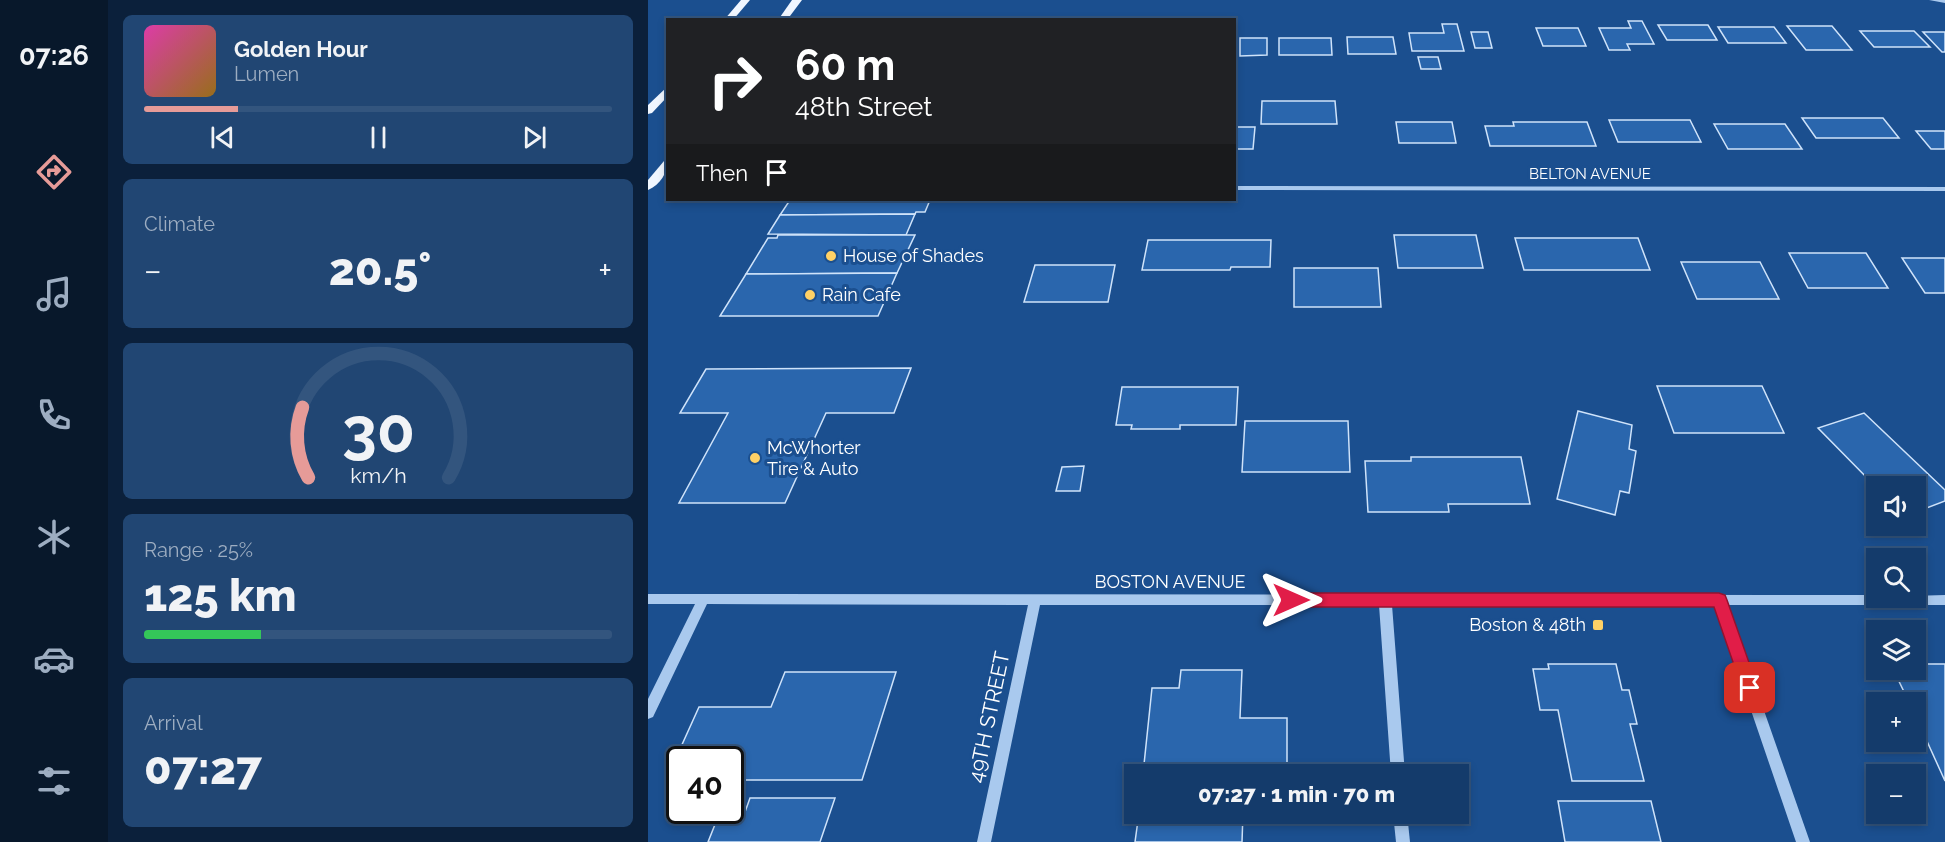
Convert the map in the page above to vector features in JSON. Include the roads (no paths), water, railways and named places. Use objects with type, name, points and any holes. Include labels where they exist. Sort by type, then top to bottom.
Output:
[{"type":"main road","points":[[730,18],[746,0]]},
{"type":"main road","points":[[784,18],[797,0]]},
{"type":"main road","points":[[648,111],[666,91]]},
{"type":"main road","points":[[648,187],[666,165]]},
{"type":"street","points":[[1932,0],[1945,1]]},
{"type":"street","name":"BELTON AVENUE","points":[[1236,188],[1945,189]]},
{"type":"street","name":"BOSTON AVENUE","points":[[648,599],[1945,600]]},
{"type":"street","points":[[648,713],[703,600]]},
{"type":"street","name":"49TH STREET","points":[[984,842],[1035,600]]},
{"type":"street","points":[[1385,600],[1397,764]]},
{"type":"street","points":[[1719,600],[1803,842]]},
{"type":"street","points":[[1401,824],[1402,842]]},
{"type":"place","name":"House of Shades","points":[[831,256]]},
{"type":"place","name":"Rain Cafe","points":[[810,295]]},
{"type":"place","name":"McWhorter Tire & Auto","points":[[755,458]]},
{"type":"place","name":"Boston & 48th","points":[[1598,625]]}]
